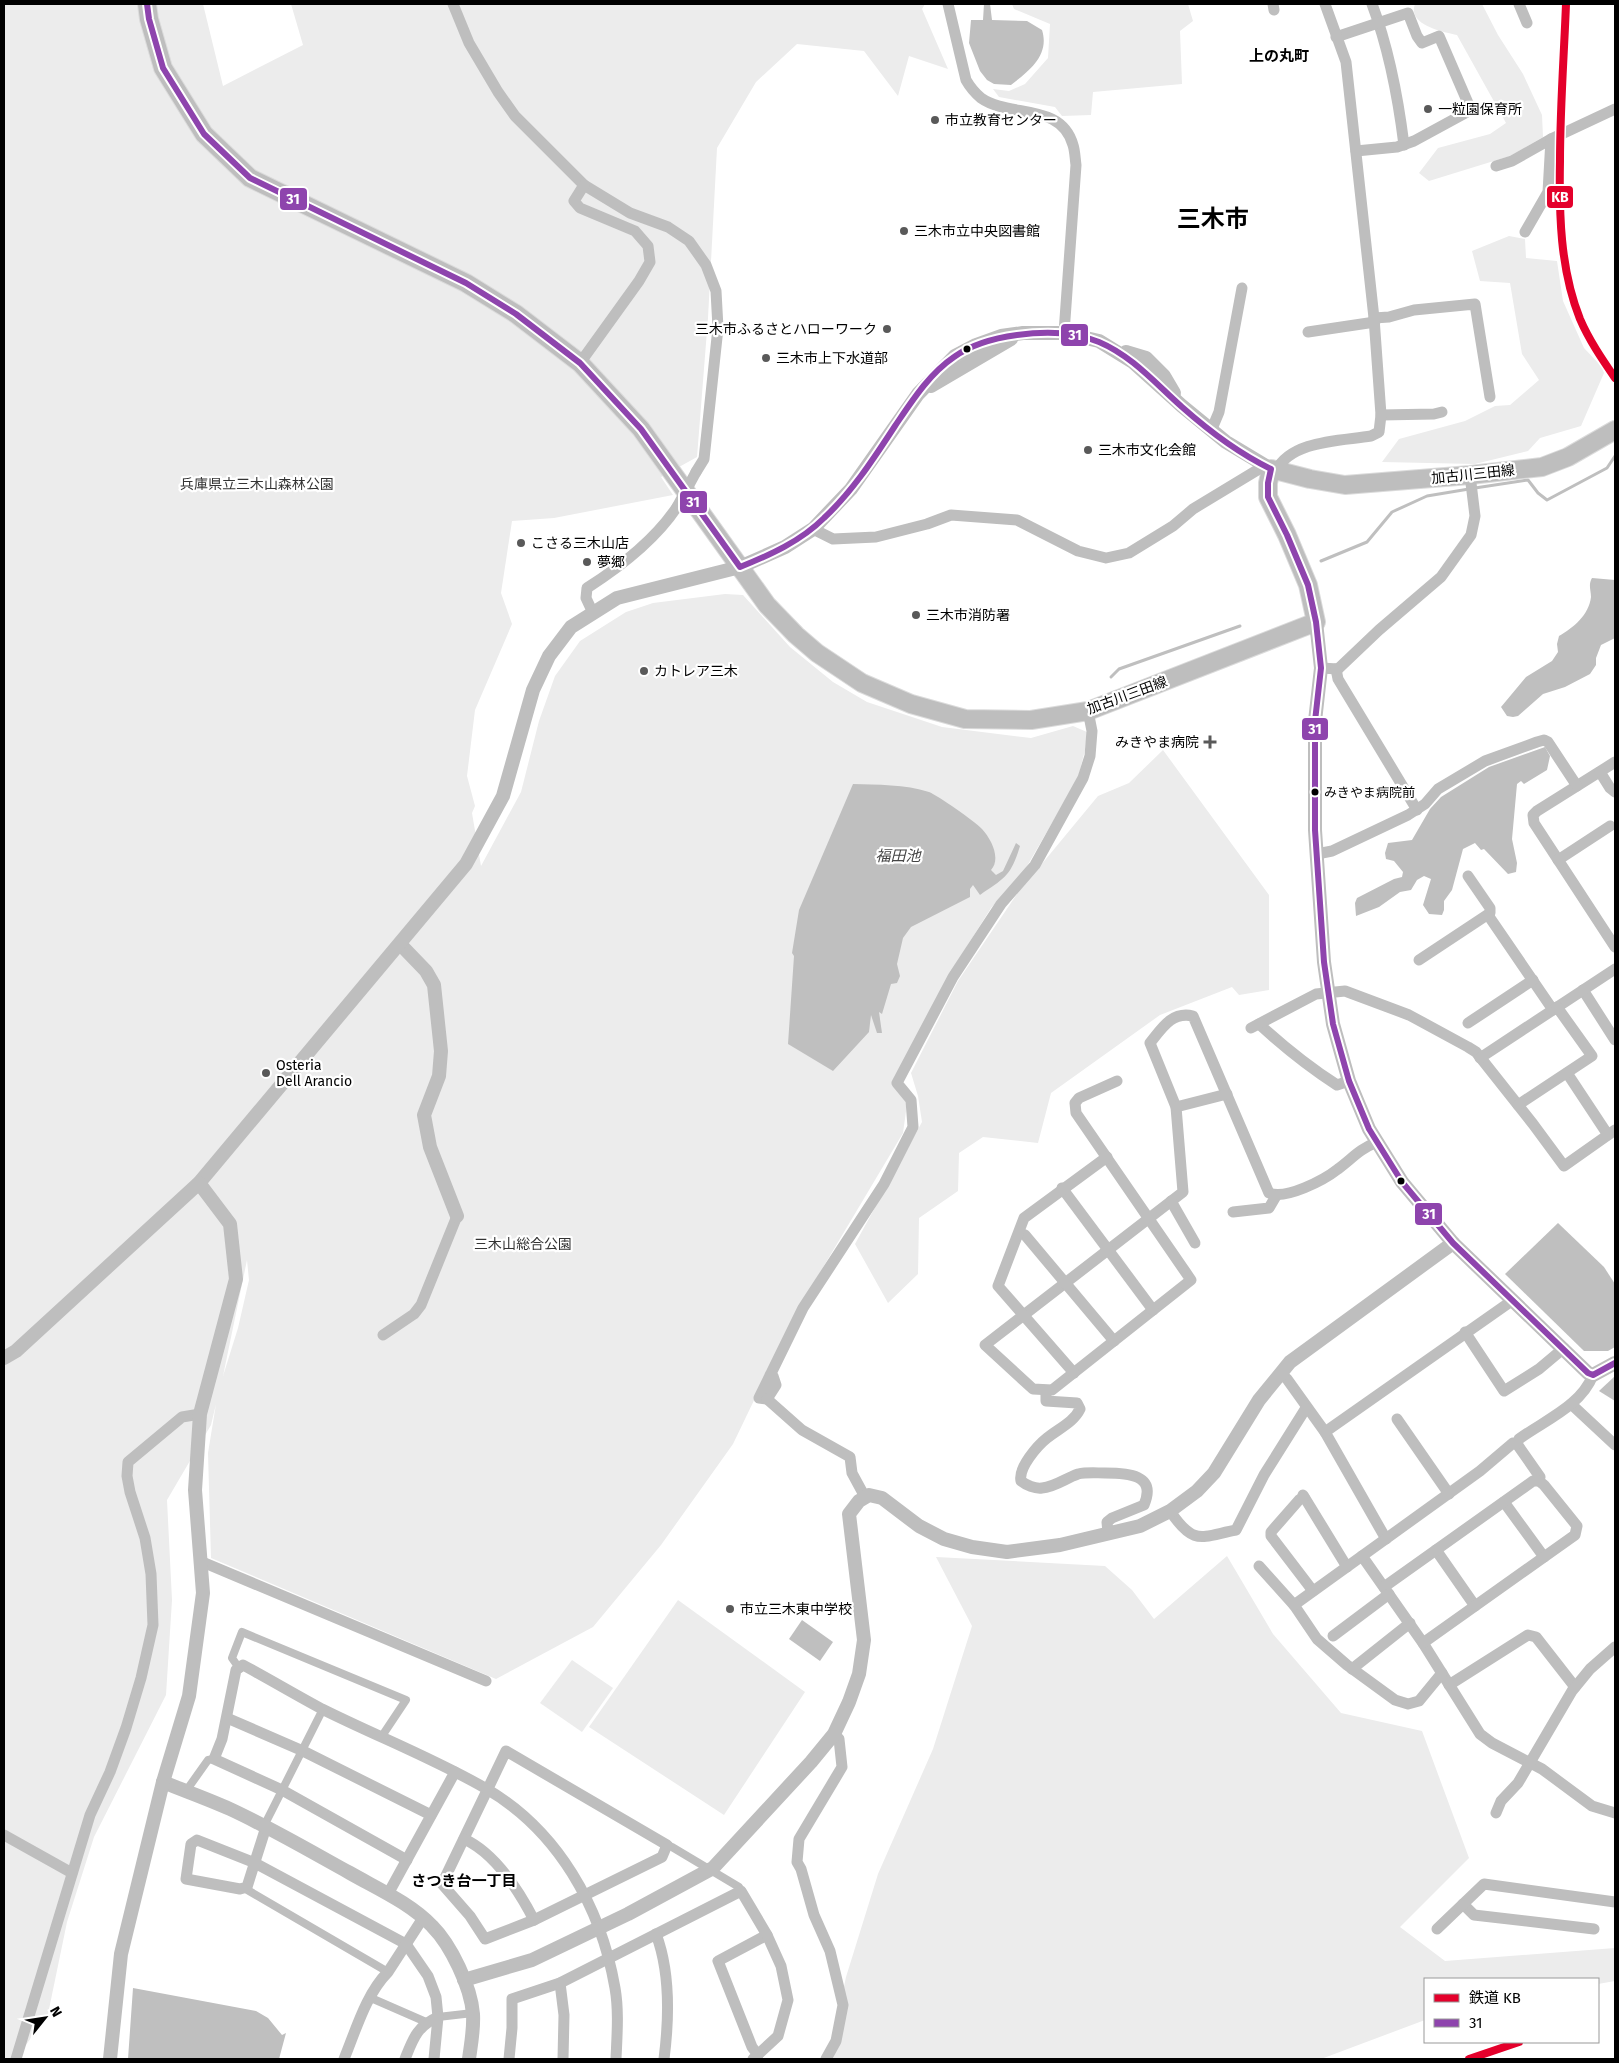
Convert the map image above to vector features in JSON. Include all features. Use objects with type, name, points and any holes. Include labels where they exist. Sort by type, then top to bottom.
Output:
[{"type":"main road","name":"加古川三田線","points":[[147,4],[149,19],[164,68],[204,134],[250,178],[466,283],[516,314],[580,363],[641,429],[768,604],[796,635],[817,653],[862,683],[911,704],[966,719],[1031,720],[1088,710],[1316,622]]},
{"type":"main road","name":"加古川三田線","points":[[1270,469],[1345,485],[1542,467],[1568,457],[1615,430]]},
{"type":"main road","points":[[1270,469],[1268,497],[1287,535],[1308,585],[1316,622]]},
{"type":"street","points":[[453,4],[469,43],[509,108],[584,186],[630,213],[668,227],[689,241],[706,265],[716,291],[718,328],[704,459],[666,523],[614,571],[587,588],[586,598],[593,613]]},
{"type":"street","points":[[948,4],[966,80],[972,90],[982,99],[1001,106],[1042,114],[1062,126],[1073,144],[1076,164],[1064,333]]},
{"type":"street","points":[[813,529],[833,539],[876,538],[928,524],[951,515],[1017,520],[1078,551],[1106,558],[1129,553],[1173,526],[1193,509],[1270,469],[1303,447],[1371,436],[1378,432],[1381,415],[1374,320],[1346,62],[1325,4]]},
{"type":"street","points":[[1372,4],[1379,22],[1396,87],[1404,145]]},
{"type":"street","points":[[1519,4],[1527,23]]},
{"type":"street","points":[[1336,37],[1408,13],[1417,36],[1422,43],[1439,36],[1471,110],[1404,145],[1356,151]]},
{"type":"street","points":[[1496,166],[1512,161],[1551,139],[1615,110]]},
{"type":"street","points":[[1525,232],[1548,192],[1551,139]]},
{"type":"street","points":[[580,363],[639,281],[650,262],[648,246],[636,231],[580,208],[574,201],[584,186]]},
{"type":"street","points":[[1211,431],[1219,412],[1242,288]]},
{"type":"street","points":[[1308,332],[1389,317],[1414,310],[1475,304],[1490,397]]},
{"type":"street","points":[[4,1358],[16,1351],[199,1183],[466,864],[503,796],[533,690],[549,656],[571,627],[617,598],[740,567],[785,547],[813,529],[851,489],[918,394],[955,356],[976,345],[1001,336],[1023,333],[1064,333],[1099,341],[1133,362],[1211,431],[1270,469]]},
{"type":"street","points":[[1381,415],[1434,414],[1442,412]]},
{"type":"street","points":[[1321,668],[1336,669],[1441,577],[1471,536],[1474,516],[1470,475]]},
{"type":"street","points":[[1316,622],[1321,668],[1315,721],[1315,822],[1317,854],[1328,993],[1333,1024],[1349,1081],[1376,1142],[1402,1182],[1454,1243],[1588,1373],[1593,1374]]},
{"type":"street","points":[[1336,669],[1338,679],[1417,810]]},
{"type":"street","points":[[865,1497],[852,1473],[850,1457],[802,1430],[767,1399],[759,1398],[803,1308],[884,1184],[913,1128],[911,1100],[898,1083],[953,977],[1001,904],[1035,864],[1084,778],[1090,756],[1092,731],[1088,710]]},
{"type":"street","points":[[1317,854],[1332,851],[1417,810],[1426,804],[1438,789],[1485,761],[1544,740],[1548,742],[1577,786]]},
{"type":"street","points":[[1615,762],[1533,815],[1534,823],[1615,947]]},
{"type":"street","points":[[1600,772],[1610,788],[1615,792]]},
{"type":"street","points":[[1558,860],[1610,826]]},
{"type":"street","points":[[1419,960],[1490,912],[1490,908],[1468,876]]},
{"type":"street","points":[[1488,915],[1533,980],[1592,1056],[1518,1105]]},
{"type":"street","points":[[1605,931],[1615,924]]},
{"type":"street","points":[[383,1335],[414,1314],[421,1305],[457,1216],[430,1147],[424,1115],[439,1076],[441,1051],[434,985],[426,971],[400,944]]},
{"type":"street","points":[[1480,1058],[1615,969]]},
{"type":"street","points":[[1468,1023],[1533,980]]},
{"type":"street","points":[[1583,990],[1615,1040]]},
{"type":"street","points":[[1349,1081],[1337,1085],[1255,1026],[1316,994],[1345,991],[1409,1015],[1468,1046],[1518,1105],[1564,1166],[1612,1132],[1567,1072]]},
{"type":"street","points":[[1117,1081],[1079,1098],[1075,1103],[1076,1113],[1107,1157],[1149,1218],[1191,1280],[1052,1390],[1034,1390],[985,1345],[1023,1315],[1108,1250],[1149,1218],[1183,1192],[1176,1107],[1150,1043],[1170,1019],[1182,1013],[1193,1016],[1269,1194],[1276,1196],[1286,1194],[1315,1183],[1338,1169],[1360,1149],[1376,1142]]},
{"type":"street","points":[[1176,1107],[1227,1094]]},
{"type":"street","points":[[1074,1373],[998,1286],[1024,1218],[1062,1188],[1107,1157]]},
{"type":"street","points":[[110,2059],[121,1954],[163,1782],[189,1696],[202,1593],[195,1490],[200,1414],[236,1279],[230,1224],[199,1183]]},
{"type":"street","points":[[1062,1188],[1153,1310]]},
{"type":"street","points":[[1233,1212],[1269,1208],[1276,1196]]},
{"type":"street","points":[[1171,1201],[1195,1243]]},
{"type":"street","points":[[1019,1232],[1025,1235],[1114,1341]]},
{"type":"street","points":[[464,1980],[532,1960],[681,1887],[710,1869],[766,1811],[834,1734],[849,1702],[859,1674],[864,1640],[849,1514],[859,1501],[869,1495],[882,1498],[927,1530],[944,1539],[972,1547],[1007,1552],[1060,1545],[1140,1526],[1170,1512],[1197,1491],[1214,1472],[1259,1400],[1290,1362],[1454,1243]]},
{"type":"street","points":[[1325,1432],[1464,1332],[1513,1300]]},
{"type":"street","points":[[1464,1332],[1504,1391],[1540,1370],[1564,1348]]},
{"type":"street","points":[[1294,1605],[1449,1494],[1513,1444],[1516,1444],[1519,1439],[1571,1404],[1588,1386],[1593,1374],[1615,1363]]},
{"type":"street","points":[[1280,1374],[1287,1379],[1325,1432],[1386,1539]]},
{"type":"street","points":[[1046,1391],[1046,1401],[1077,1403],[1080,1409],[1077,1415],[1045,1440],[1022,1468],[1021,1481],[1033,1487],[1041,1488],[1088,1472],[1125,1473],[1137,1476],[1145,1484],[1148,1496],[1144,1505],[1112,1518],[1107,1522],[1108,1533]]},
{"type":"street","points":[[1571,1404],[1615,1445]]},
{"type":"street","points":[[1170,1512],[1186,1531],[1197,1537],[1236,1530],[1264,1475],[1306,1408]]},
{"type":"street","points":[[16,2059],[90,1815],[110,1772],[126,1728],[141,1678],[153,1625],[151,1574],[144,1538],[130,1492],[127,1476],[128,1462],[182,1417],[200,1414]]},
{"type":"street","points":[[1397,1419],[1449,1494]]},
{"type":"street","points":[[1516,1444],[1540,1477],[1539,1481]]},
{"type":"street","points":[[1334,1636],[1386,1590],[1436,1550],[1532,1482],[1539,1481],[1544,1484],[1577,1526],[1575,1535],[1423,1643]]},
{"type":"street","points":[[1314,1591],[1271,1536],[1271,1532],[1304,1496],[1347,1567]]},
{"type":"street","points":[[1504,1502],[1544,1557]]},
{"type":"street","points":[[1436,1550],[1475,1606]]},
{"type":"street","points":[[1362,1556],[1410,1623],[1484,1738],[1542,1769],[1592,1806],[1615,1813]]},
{"type":"street","points":[[200,1560],[486,1681]]},
{"type":"street","points":[[1259,1566],[1294,1605],[1317,1639],[1352,1669],[1395,1700],[1408,1704],[1419,1701],[1442,1673]]},
{"type":"street","points":[[1352,1669],[1410,1623]]},
{"type":"street","points":[[239,1668],[232,1658],[242,1632],[406,1700],[382,1736]]},
{"type":"street","points":[[1449,1685],[1528,1635],[1536,1637],[1575,1687]]},
{"type":"street","points":[[1496,1813],[1501,1801],[1518,1783],[1575,1687],[1615,1647]]},
{"type":"street","points":[[214,1759],[227,1718],[236,1670],[243,1665],[323,1709],[454,1772],[503,1800],[555,1848],[572,1872],[600,1928],[615,1989],[618,2026],[616,2059]]},
{"type":"street","points":[[244,1888],[247,1887],[265,1827],[323,1709]]},
{"type":"street","points":[[227,1718],[303,1751],[431,1815]]},
{"type":"street","points":[[826,2059],[836,2041],[843,2004],[830,1951],[814,1915],[801,1869],[797,1862],[799,1839],[842,1767],[839,1738],[834,1734]]},
{"type":"street","points":[[666,1845],[662,1857],[534,1920],[484,1939],[470,1916],[442,1884],[486,1789],[506,1751],[740,1887],[767,1935],[781,1966],[788,2000],[778,2036],[756,2057],[718,1961],[767,1935]]},
{"type":"street","points":[[186,1791],[208,1760],[214,1759],[282,1790],[407,1860]]},
{"type":"street","points":[[388,1894],[454,1772]]},
{"type":"street","points":[[163,1782],[230,1809],[265,1827],[388,1894],[413,1909],[433,1927],[448,1947],[460,1968],[464,1980],[473,2013],[469,2059]]},
{"type":"street","points":[[4,1835],[72,1873]]},
{"type":"street","points":[[464,1839],[472,1843],[500,1867],[523,1899],[534,1920]]},
{"type":"street","points":[[388,1972],[244,1888],[186,1879],[191,1844],[197,1840],[254,1863],[406,1944],[428,1976],[436,1997],[438,2017],[434,2059]]},
{"type":"street","points":[[1436,1929],[1484,1884],[1615,1902]]},
{"type":"street","points":[[509,2059],[512,1999],[560,1983],[742,1892]]},
{"type":"street","points":[[1463,1904],[1474,1915],[1594,1929]]},
{"type":"street","points":[[344,2059],[382,1978],[388,1972],[423,1918]]},
{"type":"street","points":[[656,1934],[661,1946],[668,2000],[664,2059]]},
{"type":"street","points":[[560,1983],[564,2014],[563,2059]]},
{"type":"street","points":[[371,1998],[426,2022]]},
{"type":"street","points":[[405,2059],[412,2042],[426,2022],[438,2017],[473,2013]]},
{"type":"green space","points":[[4,4],[203,4],[223,86],[303,45],[291,4],[925,4],[922,9],[948,69],[909,56],[898,96],[864,51],[797,44],[756,82],[717,148],[708,318],[697,457],[661,477],[673,495],[554,518],[512,521],[501,593],[512,624],[475,710],[467,776],[475,806],[472,813],[481,866],[521,792],[539,721],[555,676],[580,641],[626,612],[653,603],[725,594],[743,595],[790,647],[833,682],[867,702],[942,727],[1031,738],[1073,726],[1087,732],[1078,778],[1023,873],[991,908],[947,978],[893,1082],[907,1104],[903,1133],[797,1311],[733,1444],[661,1545],[593,1627],[496,1679],[211,1558],[208,1453],[216,1404],[211,1425],[167,1500],[172,1600],[166,1695],[94,1837],[67,1922],[48,2014],[16,2059],[4,2059]],"holes":[[[247,1260],[249,1280],[238,1328],[223,1376]]]},
{"type":"green space","points":[[1012,4],[1188,4],[1193,21],[1180,31],[1182,84],[1093,92],[1091,115],[1062,116],[1055,107],[999,97],[993,89],[1009,91],[1025,84],[1048,58],[1050,24],[1014,9]]},
{"type":"green space","points":[[1415,4],[1482,4],[1498,35],[1523,74],[1542,115],[1543,137],[1510,156],[1429,181],[1419,173],[1438,148],[1490,134],[1506,123],[1457,35],[1435,29],[1421,22],[1416,17],[1414,11]]},
{"type":"green space","points":[[1509,236],[1525,239],[1526,258],[1557,261],[1563,301],[1584,348],[1602,367],[1604,373],[1581,426],[1540,438],[1528,451],[1475,464],[1382,462],[1399,439],[1465,421],[1495,406],[1510,405],[1539,380],[1522,354],[1510,283],[1480,281],[1472,251]]},
{"type":"green space","points":[[1163,750],[1269,895],[1269,990],[1239,995],[1232,987],[1160,1015],[1051,1093],[1038,1143],[983,1137],[959,1153],[958,1191],[919,1218],[918,1274],[888,1303],[855,1244],[922,1122],[918,1096],[911,1073],[958,981],[1017,894],[1098,796],[1129,783]]},
{"type":"green space","points":[[1227,1556],[1273,1634],[1341,1713],[1422,1731],[1469,1858],[1400,1927],[1445,1961],[1615,1948],[1615,1981],[1599,1984],[1599,1978],[1424,1978],[1424,2020],[1321,2059],[829,2059],[846,1977],[878,1874],[933,1749],[972,1626],[936,1557],[1105,1566],[1132,1590],[1154,1619]]},
{"type":"green space","points":[[678,1600],[805,1692],[724,1815],[589,1727]]},
{"type":"green space","points":[[572,1660],[613,1688],[582,1732],[540,1703]]},
{"type":"water","points":[[984,4],[990,4],[992,20],[1027,21],[1042,30],[1044,39],[1040,55],[1031,68],[1011,85],[994,84],[987,80],[980,71],[969,43],[971,20],[983,20]]},
{"type":"water","points":[[1592,578],[1615,580],[1615,638],[1601,645],[1596,658],[1596,665],[1590,674],[1565,687],[1543,694],[1518,716],[1507,716],[1501,707],[1526,677],[1552,661],[1558,652],[1559,636],[1575,625],[1584,615],[1590,604]]},
{"type":"water","points":[[1545,747],[1550,756],[1547,770],[1524,784],[1521,781],[1517,784],[1512,839],[1517,863],[1516,872],[1508,874],[1484,849],[1481,850],[1475,843],[1463,849],[1452,890],[1444,901],[1442,915],[1429,914],[1423,905],[1431,879],[1424,876],[1417,880],[1411,890],[1400,892],[1379,907],[1356,916],[1355,903],[1357,898],[1394,879],[1402,877],[1403,872],[1394,861],[1386,859],[1385,853],[1388,843],[1412,840],[1430,809],[1441,797],[1489,767]]},
{"type":"water","name":"福田池","points":[[853,784],[891,785],[920,789],[940,798],[986,833],[994,850],[995,861],[991,870],[996,875],[1003,871],[1016,843],[1020,846],[1010,870],[996,884],[980,895],[973,885],[970,889],[970,897],[911,927],[903,938],[897,964],[900,976],[897,983],[891,984],[882,1014],[879,1012],[882,1033],[877,1033],[871,1015],[869,1032],[833,1071],[788,1044],[794,956],[792,953],[799,910]]},
{"type":"water","points":[[1558,1223],[1604,1267],[1615,1284],[1615,1347],[1608,1351],[1584,1351],[1505,1274]]},
{"type":"water","points":[[1615,1376],[1615,1401],[1599,1391]]},
{"type":"water","points":[[802,1620],[833,1642],[820,1661],[789,1639]]},
{"type":"water","points":[[133,1988],[256,2011],[268,2018],[282,2035],[286,2033],[279,2059],[128,2059]]},
{"type":"waterway","points":[[1475,488],[1528,480],[1538,493],[1547,500],[1607,468],[1615,456]]},
{"type":"waterway","points":[[1321,561],[1367,542],[1392,512],[1427,496],[1469,489]]},
{"type":"waterway","points":[[1111,677],[1119,669],[1240,626]]},
{"type":"rail line","name":"KB","points":[[1566,4],[1561,121],[1562,241],[1568,281],[1580,319],[1615,378]]},
{"type":"rail line","name":"KB","points":[[1469,2059],[1516,2043]]},
{"type":"transit line","name":"31","points":[[147,4],[149,19],[163,68],[204,134],[250,178],[466,283],[516,314],[580,363],[641,429],[740,567],[774,552],[805,534],[835,508],[862,474],[922,388],[945,364],[961,352],[976,345],[1009,336],[1038,333],[1069,334],[1089,338],[1111,348],[1133,362],[1213,433],[1235,449],[1271,469],[1268,497],[1287,535],[1308,585],[1316,622],[1321,668],[1315,721],[1315,830],[1324,962],[1333,1024],[1349,1081],[1369,1129],[1402,1182],[1453,1243],[1588,1373],[1593,1375],[1615,1363]]},
{"type":"place","name":"一粒園保育所","points":[[1428,109]]},
{"type":"place","name":"市立教育センター","points":[[935,120]]},
{"type":"place","name":"三木市立中央図書館","points":[[904,231]]},
{"type":"place","name":"三木市ふるさとハローワーク","points":[[887,329]]},
{"type":"place","name":"三木市上下水道部","points":[[766,358]]},
{"type":"place","name":"三木市文化会館","points":[[1088,450]]},
{"type":"place","name":"こさる三木山店","points":[[521,543]]},
{"type":"place","name":"夢郷","points":[[587,562]]},
{"type":"place","name":"三木市消防署","points":[[916,615]]},
{"type":"place","name":"カトレア三木","points":[[644,671]]},
{"type":"place","name":"みきやま病院","points":[[1210,742]]},
{"type":"place","name":"みきやま病院前","points":[[1315,792]]},
{"type":"place","name":"Osteria Dell Arancio","points":[[266,1073]]},
{"type":"place","name":"市立三木東中学校","points":[[730,1609]]},
{"type":"district","name":"上の丸町","points":[[1279,56]]},
{"type":"district","name":"三木市","points":[[1213,219]]},
{"type":"district","name":"さつき台一丁目","points":[[464,1881]]},
{"type":"park label","name":"兵庫県立三木山森林公園","points":[[257,484]]},
{"type":"park label","name":"三木山総合公園","points":[[523,1244]]}]
